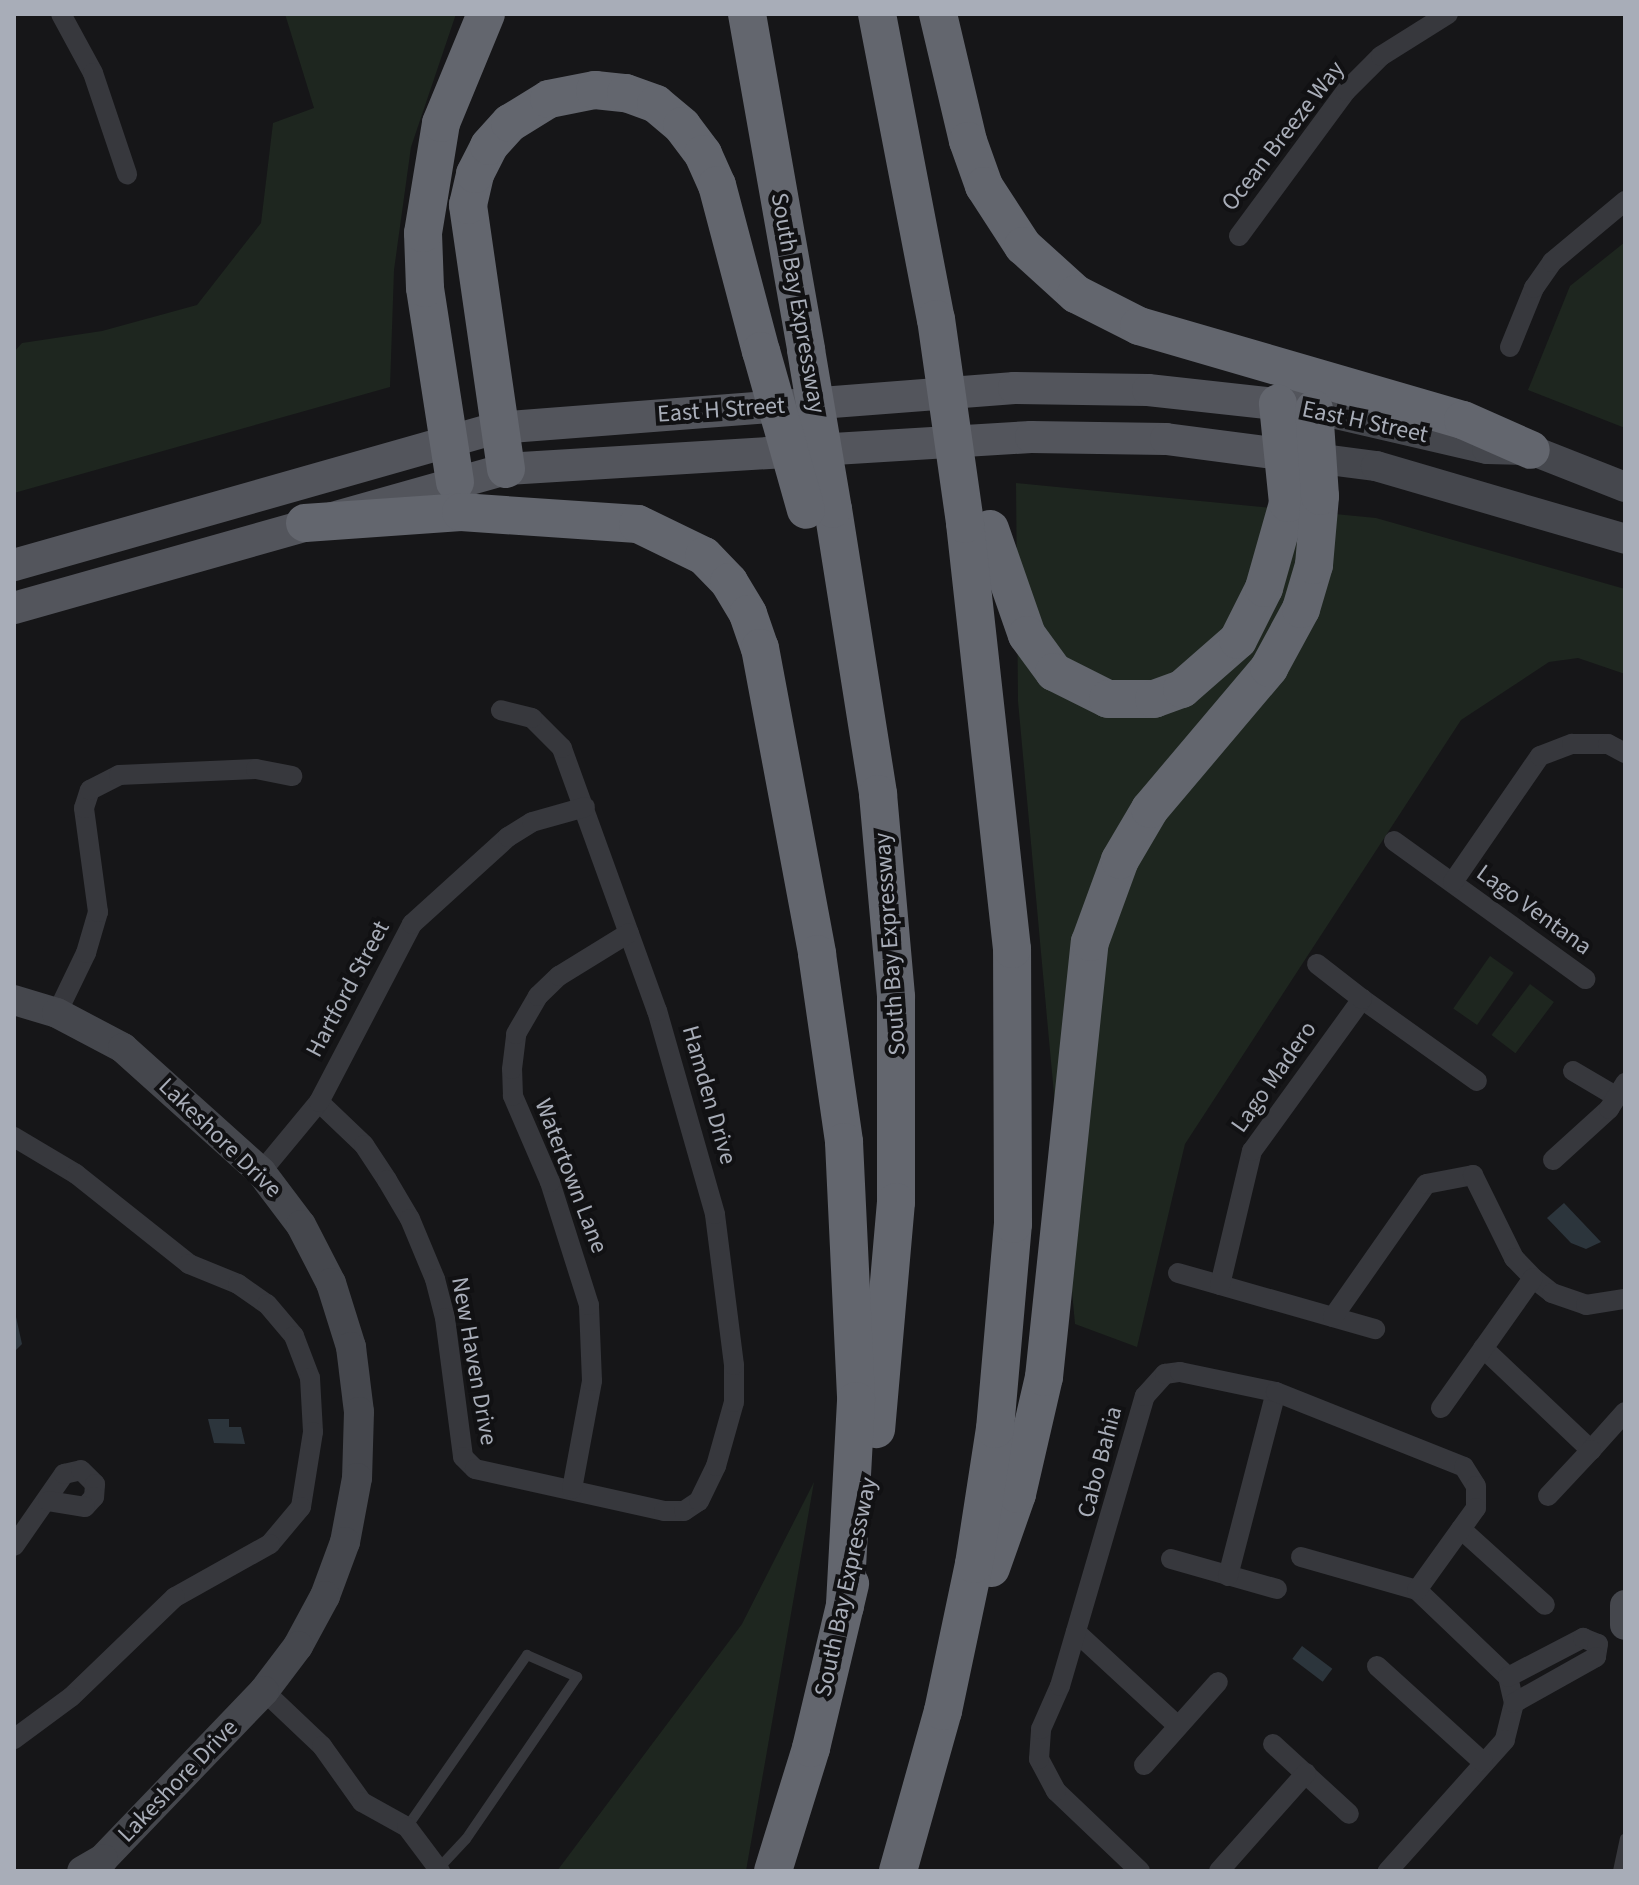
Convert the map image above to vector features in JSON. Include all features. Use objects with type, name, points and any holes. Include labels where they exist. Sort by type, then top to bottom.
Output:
[{"type":"highway","points":[[455,482],[425,288],[425,205],[441,123],[486,14]]},
{"type":"highway","name":"South Bay Expressway","points":[[747,14],[806,350],[820,509],[869,726],[892,929],[898,1134],[879,1405],[845,1607],[773,1871]]},
{"type":"highway","points":[[877,14],[936,319],[953,424],[978,527],[1007,880],[1016,1100],[1003,1360],[961,1632],[898,1871]]},
{"type":"highway","points":[[938,14],[968,141],[984,186],[1023,246],[1057,280],[1096,307],[1139,326],[1463,420],[1531,450]]},
{"type":"highway","points":[[506,469],[497,428],[468,220],[471,189],[481,159],[499,134],[535,106],[563,94],[610,90],[641,98],[669,114],[693,139],[717,185],[761,351],[820,509]]},
{"type":"highway","points":[[978,527],[1027,635],[1054,672],[1093,695],[1154,699],[1206,673],[1249,624],[1288,503],[1299,456],[1296,406]]},
{"type":"highway","points":[[961,1632],[1005,1532],[1037,1416],[1080,999],[1098,914],[1120,860],[1150,809],[1269,668],[1292,629],[1314,565],[1320,496],[1299,456]]},
{"type":"highway","points":[[305,523],[461,512],[638,524],[704,556],[729,582],[748,614],[760,648],[817,954],[844,1142],[856,1373],[845,1607]]},
{"type":"main road","name":"East H Street","points":[[14,565],[449,439],[497,428],[1014,388],[1148,390],[1296,406]]},
{"type":"main road","name":"East H Street","points":[[14,608],[305,523],[506,469],[1031,437],[1166,439],[1299,456]]},
{"type":"street","points":[[61,14],[93,73],[127,174]]},
{"type":"street","name":"Ocean Breeze Way","points":[[1239,236],[1346,91],[1381,56],[1448,14]]},
{"type":"street","points":[[1510,347],[1534,288],[1552,262],[1625,201]]},
{"type":"street","name":"East H Street","points":[[1296,406],[1487,449],[1531,450],[1625,487]]},
{"type":"street","name":"East H Street","points":[[1299,456],[1376,466],[1625,539]]},
{"type":"street","name":"Hamden Drive","points":[[501,710],[532,718],[562,748],[669,1049],[717,1224],[734,1365],[734,1402],[716,1466],[699,1501],[684,1511],[664,1511]]},
{"type":"street","name":"Lago Ventana","points":[[1453,882],[1540,756],[1572,744],[1608,744],[1625,753]]},
{"type":"street","points":[[57,1013],[86,953],[98,912],[84,808],[90,790],[119,775],[256,769],[292,776]]},
{"type":"street","name":"Hartford Street","points":[[261,1172],[319,1102],[412,924],[508,837],[532,822],[585,807]]},
{"type":"street","name":"Lago Ventana","points":[[1394,841],[1585,979]]},
{"type":"street","name":"Watertown Lane","points":[[572,1489],[592,1381],[589,1305],[550,1182],[513,1096],[512,1069],[516,1034],[538,996],[559,976],[629,933]]},
{"type":"street","points":[[1317,964],[1477,1081]]},
{"type":"street","name":"Lago Madero","points":[[1220,1285],[1252,1151],[1362,999]]},
{"type":"street","name":"Lakeshore Drive","points":[[14,1000],[57,1013],[143,1063],[261,1172],[301,1225],[335,1294],[354,1368],[360,1445],[352,1510],[336,1570],[312,1621],[264,1691],[103,1859],[82,1871]]},
{"type":"street","points":[[1553,1160],[1621,1090],[1573,1071]]},
{"type":"street","name":"New Haven Drive","points":[[319,1102],[364,1145],[410,1219],[435,1279],[445,1318],[463,1457],[475,1469],[664,1511]]},
{"type":"street","points":[[14,1137],[76,1174],[189,1264],[238,1284],[267,1304],[294,1336],[310,1378],[313,1432],[301,1507],[270,1544],[175,1597],[61,1706],[14,1739]]},
{"type":"street","points":[[1333,1317],[1426,1184],[1473,1175],[1514,1258],[1533,1278],[1552,1293],[1586,1305],[1625,1299]]},
{"type":"street","points":[[1178,1273],[1375,1329]]},
{"type":"street","points":[[1441,1408],[1533,1278]]},
{"type":"street","points":[[1483,1348],[1591,1450]]},
{"type":"street","name":"Cabo Bahia","points":[[1140,1871],[1056,1791],[1039,1759],[1041,1729],[1076,1632],[1145,1396],[1165,1374],[1180,1372],[1276,1392],[1464,1467],[1476,1486],[1476,1508],[1417,1590]]},
{"type":"street","points":[[1228,1576],[1276,1392]]},
{"type":"street","points":[[1548,1496],[1625,1412]]},
{"type":"street","points":[[14,1546],[48,1501]]},
{"type":"street","points":[[1461,1529],[1545,1605]]},
{"type":"street","points":[[1301,1557],[1417,1590],[1508,1677],[1514,1703],[1505,1740],[1388,1871]]},
{"type":"street","points":[[1171,1559],[1277,1589]]},
{"type":"street","points":[[1625,1605],[1625,1625]]},
{"type":"street","points":[[1508,1677],[1583,1638],[1598,1644],[1625,1631]]},
{"type":"street","points":[[1076,1632],[1178,1726]]},
{"type":"street","points":[[1514,1703],[1596,1657],[1598,1644]]},
{"type":"street","points":[[1377,1666],[1483,1762]]},
{"type":"street","points":[[1144,1765],[1218,1682]]},
{"type":"street","points":[[264,1691],[322,1746],[362,1802],[407,1827],[439,1870]]},
{"type":"street","points":[[1273,1744],[1349,1814]]},
{"type":"street","points":[[1219,1871],[1306,1773]]},
{"type":"lane","points":[[407,1827],[527,1655],[577,1677],[466,1839],[439,1870]]},
{"type":"lane","points":[[1618,1871],[1625,1839]]},
{"type":"shaded area","points":[[285,14],[456,14],[411,147],[394,270],[390,387],[14,493],[14,352],[22,343],[102,331],[197,305],[261,223],[273,123],[314,108]]},
{"type":"shaded area","points":[[1625,242],[1625,428],[1528,390],[1570,286]]},
{"type":"shaded area","points":[[1016,483],[1376,518],[1625,589],[1625,674],[1578,658],[1549,662],[1461,720],[1185,1144],[1137,1347],[1075,1324],[1018,701]]},
{"type":"shaded area","points":[[1490,956],[1514,973],[1477,1025],[1453,1008]]},
{"type":"shaded area","points":[[1530,984],[1554,1002],[1515,1053],[1491,1035]]},
{"type":"shaded area","points":[[1564,1203],[1601,1242],[1586,1249],[1571,1243],[1547,1218]]},
{"type":"shaded area","points":[[14,1308],[22,1344],[14,1352]]},
{"type":"shaded area","points":[[208,1419],[229,1419],[229,1427],[241,1427],[245,1444],[214,1443]]},
{"type":"shaded area","points":[[814,1482],[746,1871],[557,1871],[742,1624]]},
{"type":"shaded area","points":[[1302,1646],[1332,1669],[1323,1682],[1292,1659]]}]
